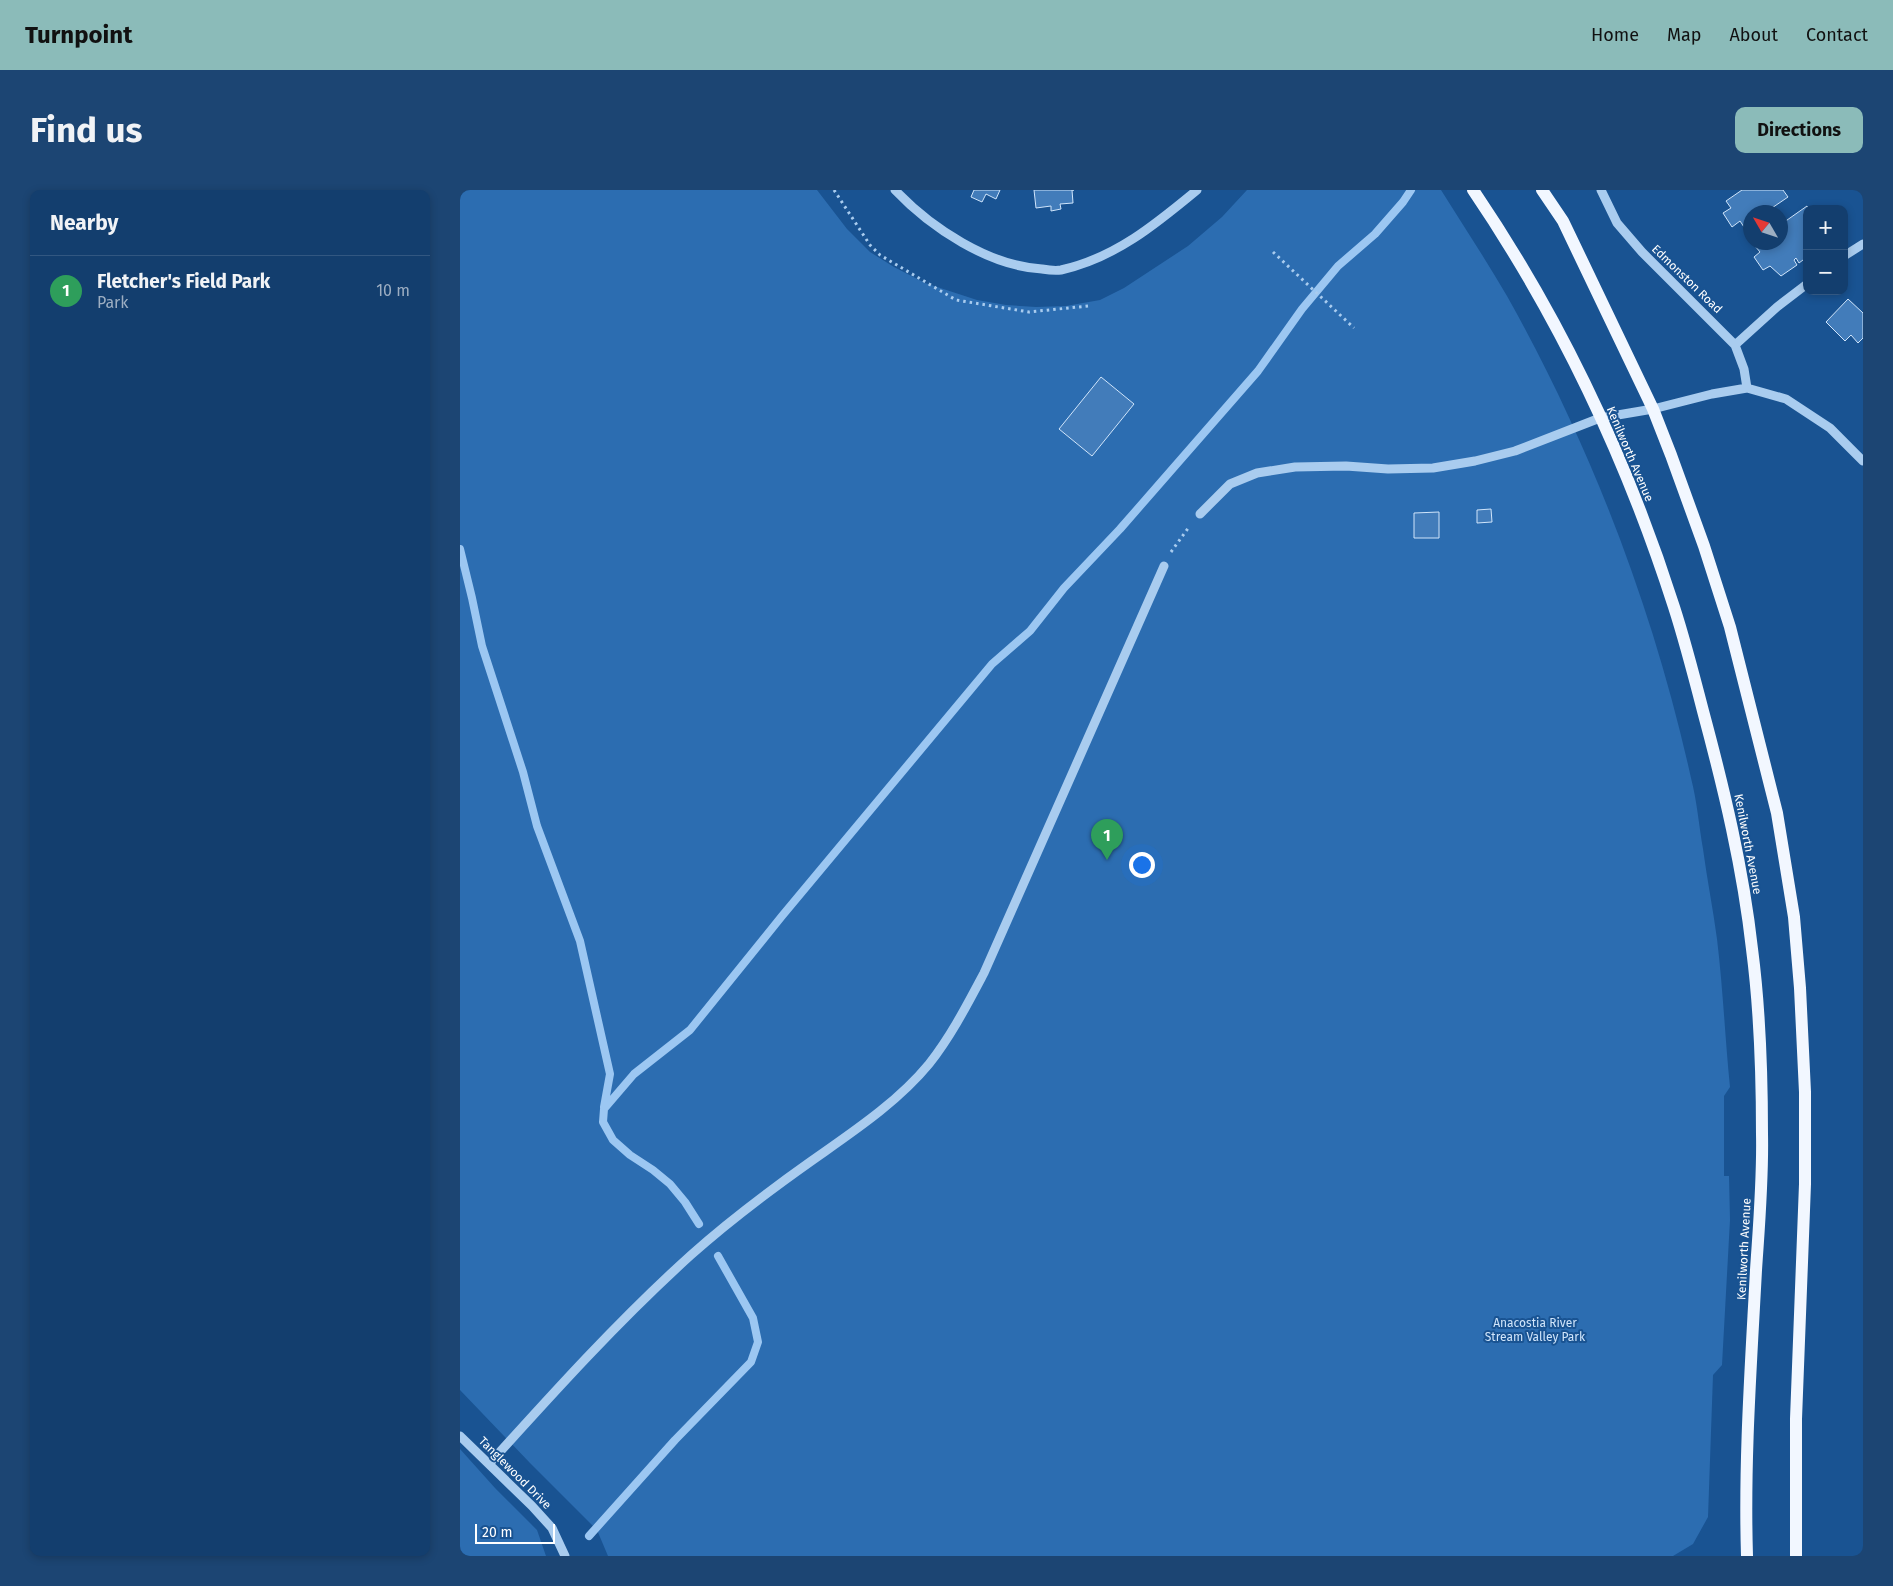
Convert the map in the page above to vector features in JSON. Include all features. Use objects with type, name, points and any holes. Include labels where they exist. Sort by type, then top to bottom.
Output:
[{"type":"main road","name":"Kenilworth Avenue","points":[[1473,190],[1520,264],[1561,336],[1600,418],[1650,537],[1680,626],[1723,785],[1740,866],[1752,946],[1758,1012],[1762,1136],[1748,1430],[1747,1556]]},
{"type":"main road","points":[[1542,190],[1563,221],[1653,409],[1704,546],[1730,627],[1777,813],[1794,917],[1800,988],[1805,1120],[1805,1184],[1796,1419],[1796,1556]]},
{"type":"street","points":[[895,190],[906,202],[950,235],[983,254],[1026,268],[1059,270],[1093,261],[1122,247],[1197,190]]},
{"type":"street","name":"Edmonston Road","points":[[1602,190],[1617,222],[1642,252],[1735,344],[1744,369],[1748,388]]},
{"type":"street","points":[[1848,253],[1863,244]]},
{"type":"street","points":[[1735,344],[1803,287]]},
{"type":"street","points":[[1200,514],[1230,484],[1257,473],[1295,467],[1433,468],[1515,452],[1600,418],[1653,409],[1712,394],[1748,388],[1786,399],[1830,428],[1863,461]]},
{"type":"street","points":[[489,1464],[608,1337],[691,1255],[748,1207],[899,1095],[928,1064],[956,1026],[984,974],[1164,566]]},
{"type":"street","name":"Tanglewood Drive","points":[[460,1436],[552,1528],[565,1556]]},
{"type":"path","points":[[834,190],[870,245],[880,254],[956,300],[1029,312],[1088,306]]},
{"type":"path","points":[[1273,252],[1354,328]]},
{"type":"path","points":[[1164,566],[1178,540],[1200,514]]},
{"type":"green space","name":"Anacostia River Stream Valley Park","points":[[460,190],[817,190],[847,229],[870,252],[894,267],[925,283],[977,300],[1006,305],[1036,307],[1066,306],[1100,300],[1124,288],[1188,246],[1222,217],[1247,190],[1441,190],[1507,296],[1538,353],[1592,470],[1617,530],[1639,591],[1676,715],[1695,796],[1717,939],[1730,1087],[1724,1096],[1724,1176],[1729,1176],[1730,1220],[1722,1365],[1713,1375],[1708,1517],[1693,1544],[1673,1556],[608,1556],[597,1530],[460,1390]]},
{"type":"green space","points":[[460,1449],[495,1488],[537,1530],[546,1556],[460,1556]]},
{"type":"building","points":[[974,190],[1000,190],[996,199],[986,194],[982,202],[971,197]]},
{"type":"building","points":[[1034,190],[1072,190],[1073,203],[1060,204],[1061,209],[1051,211],[1051,206],[1036,208]]},
{"type":"building","points":[[1742,190],[1783,190],[1788,197],[1776,205],[1743,205],[1743,226],[1740,221],[1732,227],[1723,213],[1731,208],[1726,201]]},
{"type":"building","points":[[1803,209],[1803,260],[1799,263],[1796,258],[1794,260],[1797,265],[1781,276],[1770,266],[1763,270],[1754,257],[1760,252],[1758,250],[1788,250],[1788,219]]},
{"type":"building","points":[[1848,299],[1863,313],[1863,338],[1858,343],[1851,335],[1845,341],[1826,322]]},
{"type":"building","points":[[1101,377],[1134,404],[1092,456],[1059,429]]},
{"type":"building","points":[[1491,509],[1492,522],[1477,523],[1477,510]]},
{"type":"building","points":[[1439,512],[1439,538],[1414,538],[1414,513]]},
{"type":"waterway","points":[[699,1224],[685,1202],[670,1184],[613,1140],[603,1122],[604,1109],[634,1074],[690,1030],[782,916],[992,664],[1030,631],[1064,588],[1120,529],[1258,371],[1302,309],[1338,266],[1375,234],[1411,190]]},
{"type":"waterway","points":[[460,549],[482,646],[523,772],[537,826],[580,941],[610,1074],[604,1107]]},
{"type":"waterway","points":[[589,1536],[675,1440],[751,1362],[758,1342],[753,1318],[718,1256]]},
{"type":"place","name":"Fletcher's Field Park","points":[[1107,860]]}]
